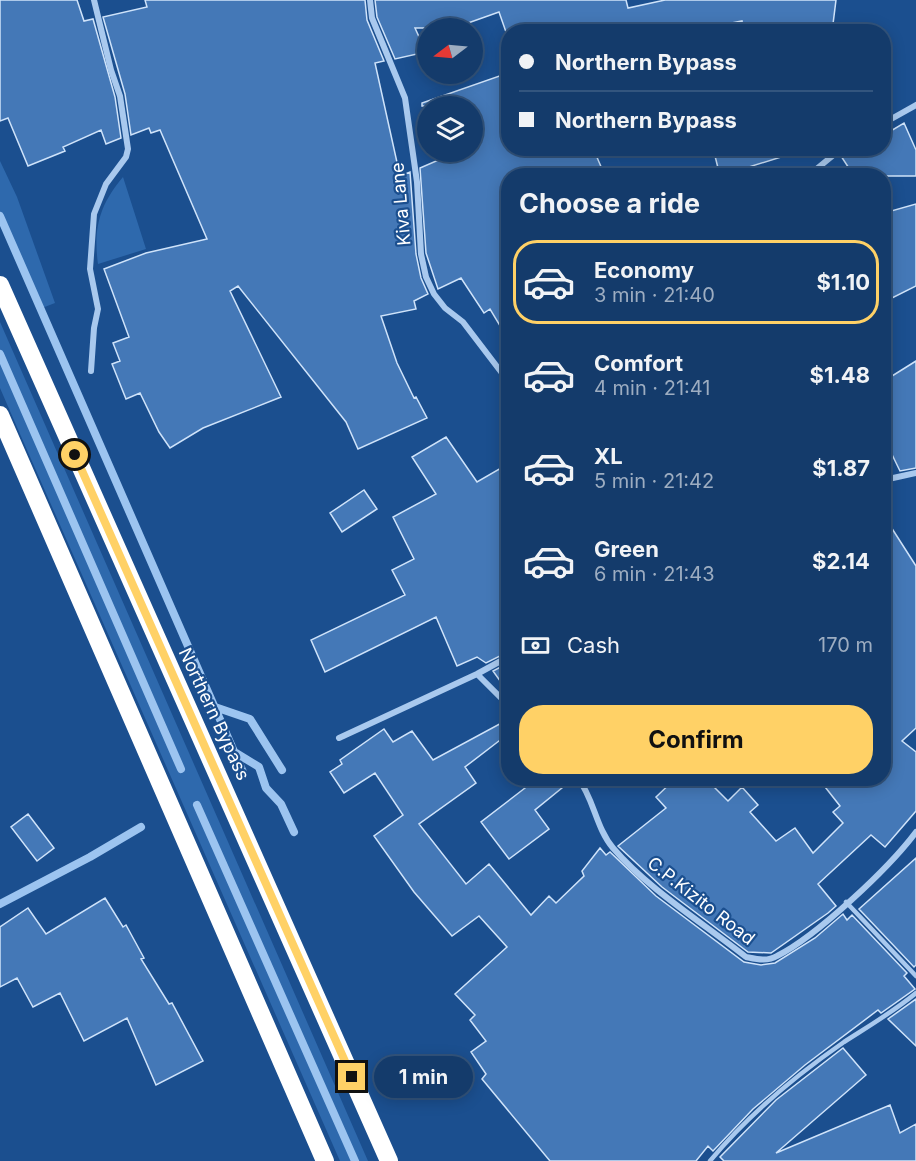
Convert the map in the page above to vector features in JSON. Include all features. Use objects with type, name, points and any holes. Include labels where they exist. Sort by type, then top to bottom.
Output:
[{"type":"highway","name":"Northern Bypass","points":[[0,285],[389,1161]]},
{"type":"highway","points":[[0,415],[326,1161]]},
{"type":"street","points":[[91,370],[94,328],[98,309],[90,269],[94,214],[106,184],[126,158],[128,149],[120,96],[111,70],[94,0]]},
{"type":"street","name":"Kiva Lane","points":[[370,0],[372,18],[405,98],[417,182],[421,254],[426,277],[434,294],[445,308],[464,322],[501,372]]},
{"type":"street","points":[[891,119],[916,105]]},
{"type":"street","points":[[818,168],[832,156]]},
{"type":"street","points":[[891,478],[916,473]]},
{"type":"street","points":[[339,738],[501,661]]},
{"type":"street","points":[[477,674],[501,698]]},
{"type":"street","name":"C.P.Kizito Road","points":[[584,786],[605,837],[614,849],[642,876],[746,957],[760,960],[776,957],[846,902],[881,872],[916,832]]},
{"type":"lane","points":[[846,902],[916,976]]},
{"type":"lane","points":[[710,1161],[761,1106],[844,1042],[893,1012],[916,993]]},
{"type":"shaded area","points":[[0,161],[17,197],[55,303],[42,308],[0,212]]},
{"type":"shaded area","points":[[123,177],[146,249],[98,264],[97,239],[100,217],[109,197]]},
{"type":"shaded area","points":[[0,322],[368,1161],[340,1161],[20,434],[0,388]]},
{"type":"building","points":[[0,0],[77,0],[84,21],[93,19],[115,97],[121,138],[106,144],[101,130],[63,147],[65,151],[28,166],[8,118],[0,121]]},
{"type":"building","points":[[145,0],[365,0],[367,20],[384,61],[375,63],[400,176],[410,172],[416,254],[421,278],[428,294],[414,301],[416,309],[381,316],[397,363],[414,398],[416,397],[427,418],[358,449],[346,422],[238,286],[230,291],[281,397],[203,428],[170,448],[159,432],[140,393],[126,399],[112,364],[120,361],[113,343],[129,337],[104,269],[146,253],[207,239],[160,130],[151,133],[149,128],[131,135],[125,94],[103,17],[147,7]]},
{"type":"building","points":[[375,0],[626,0],[628,8],[665,0],[836,0],[833,24],[743,24],[742,21],[727,24],[503,24],[499,12],[482,18],[417,18],[417,28],[415,28],[417,54],[395,59],[377,17]]},
{"type":"building","points":[[501,75],[501,156],[596,156],[602,168],[501,168],[501,327],[490,309],[484,313],[461,278],[438,289],[426,253],[420,168],[434,162],[483,162],[483,96],[442,96],[476,84],[483,84],[483,82]]},
{"type":"building","points":[[904,123],[916,150],[916,176],[891,176],[891,168],[849,168],[841,156],[891,156],[891,131]]},
{"type":"building","points":[[715,156],[784,156],[746,168],[718,168]]},
{"type":"building","points":[[916,204],[916,286],[891,298],[891,211]]},
{"type":"building","points":[[916,361],[916,468],[900,471],[891,452],[891,377]]},
{"type":"building","points":[[446,437],[477,482],[501,468],[501,656],[486,663],[477,657],[457,666],[436,617],[325,672],[311,640],[405,595],[392,570],[414,559],[393,517],[436,494],[412,457]]},
{"type":"building","points":[[364,490],[377,509],[342,532],[330,513]]},
{"type":"building","points":[[891,527],[916,566],[916,728],[902,741],[916,752],[916,811],[885,847],[871,835],[818,884],[836,906],[771,953],[748,952],[662,887],[618,846],[666,808],[656,797],[668,786],[713,786],[728,801],[742,787],[758,805],[750,812],[776,841],[795,828],[813,853],[843,823],[833,812],[840,806],[824,786],[891,786]]},
{"type":"building","points":[[501,667],[501,682],[493,671]]},
{"type":"building","points":[[501,723],[501,739],[465,767],[476,783],[419,824],[466,884],[489,864],[531,915],[549,896],[556,903],[584,876],[582,871],[600,848],[606,855],[610,852],[656,896],[744,962],[761,965],[775,963],[815,938],[843,914],[847,920],[852,915],[907,973],[904,976],[915,989],[881,1013],[878,1010],[805,1065],[753,1109],[713,1151],[708,1146],[696,1161],[550,1161],[482,1079],[486,1074],[471,1052],[486,1041],[470,1020],[475,1015],[455,994],[507,947],[479,916],[452,936],[414,892],[374,836],[403,815],[375,773],[344,793],[330,772],[342,764],[340,760],[384,729],[393,742],[412,731],[433,760]]},
{"type":"building","points":[[528,786],[564,786],[535,810],[549,829],[509,859],[481,822]]},
{"type":"building","points":[[28,814],[54,848],[37,861],[11,827]]},
{"type":"building","points":[[916,858],[916,965],[914,967],[859,909]]},
{"type":"building","points":[[105,898],[123,927],[126,925],[144,958],[141,959],[169,1004],[172,1003],[203,1061],[156,1085],[127,1018],[84,1041],[60,993],[33,1007],[17,978],[0,987],[0,927],[28,908],[46,934]]},
{"type":"building","points":[[916,999],[916,1046],[888,1019]]},
{"type":"building","points":[[843,1048],[866,1075],[776,1153],[890,1105],[900,1133],[916,1124],[916,1161],[724,1161],[720,1157],[776,1100]]},
{"type":"waterway","points":[[0,216],[243,772]]},
{"type":"waterway","points":[[0,354],[181,769]]},
{"type":"waterway","points":[[215,707],[250,719],[282,770]]},
{"type":"waterway","points":[[236,753],[259,767],[266,788],[281,804],[294,832]]},
{"type":"waterway","points":[[197,805],[355,1161]]},
{"type":"waterway","points":[[0,904],[90,857],[141,827]]},
{"type":"route","points":[[75,455],[224,785],[352,1077]]}]
